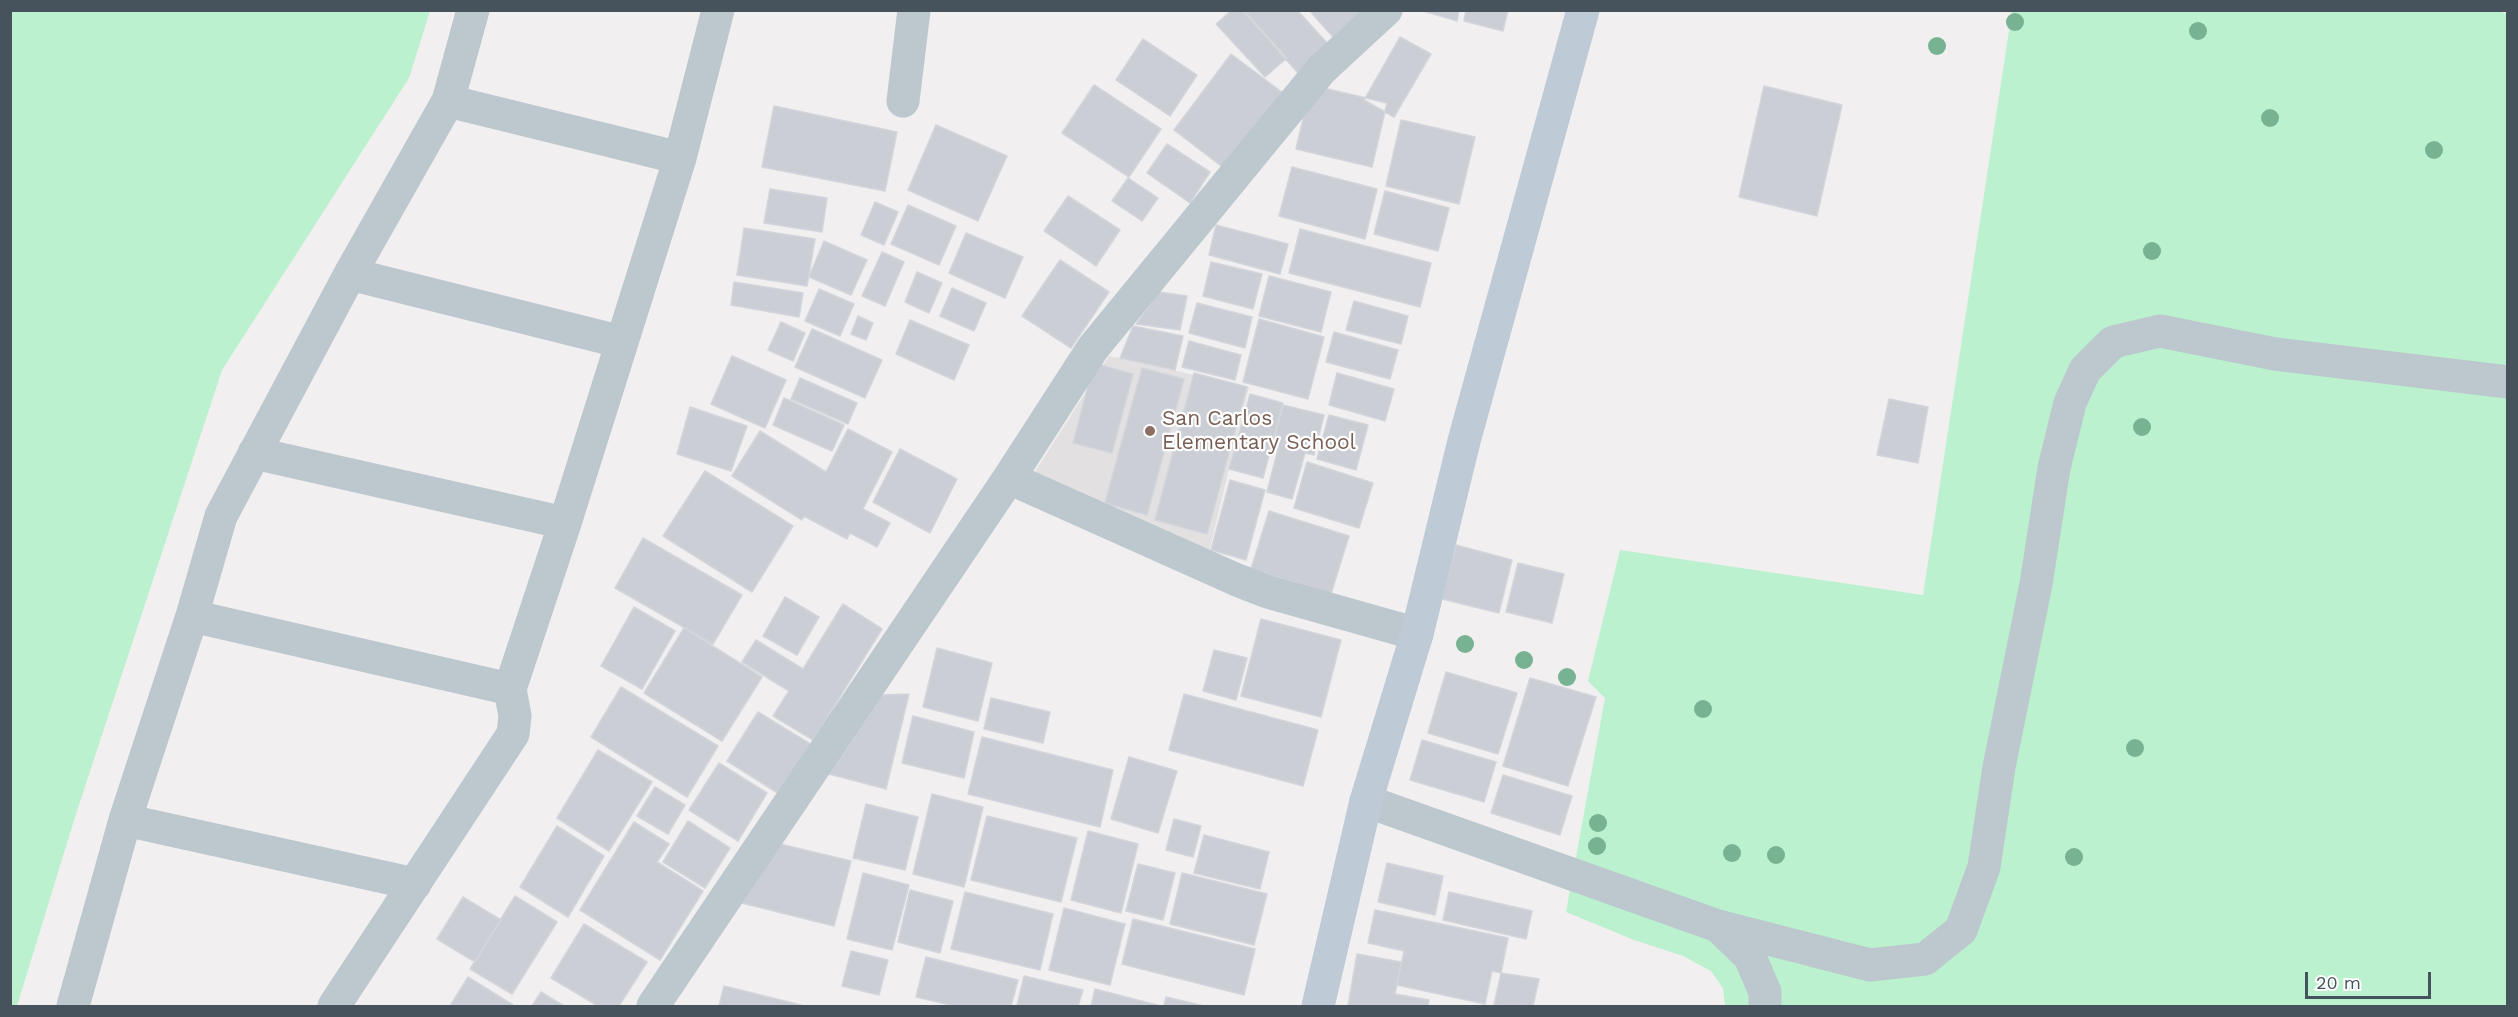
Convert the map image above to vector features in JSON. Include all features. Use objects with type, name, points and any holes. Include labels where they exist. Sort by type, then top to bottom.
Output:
[{"type":"street","points":[[73,1006],[125,820],[192,616],[221,516],[350,274],[448,101],[473,10]]},
{"type":"street","points":[[334,1006],[513,734],[515,716],[510,690],[566,523],[680,158],[718,10]]},
{"type":"street","points":[[903,100],[914,10]]},
{"type":"street","points":[[653,1006],[1009,478],[1093,348],[1321,70],[1386,10]]},
{"type":"street","points":[[1318,1006],[1366,801],[1417,634],[1464,441],[1582,10]]},
{"type":"street","points":[[448,101],[680,158]]},
{"type":"street","points":[[350,274],[622,342]]},
{"type":"street","points":[[1366,801],[1718,926],[1870,965],[1925,959],[1961,930],[1984,867],[2000,767],[2036,584],[2054,468],[2070,403],[2085,370],[2113,342],[2160,331],[2276,354],[2508,382]]},
{"type":"street","points":[[254,453],[566,523]]},
{"type":"street","points":[[1009,478],[1268,592],[1417,634]]},
{"type":"street","points":[[192,616],[510,690]]},
{"type":"street","points":[[125,820],[415,884]]},
{"type":"street","points":[[1718,926],[1750,957],[1765,992],[1765,1006]]},
{"type":"shaded area","name":"San Carlos Elementary School","points":[[1109,356],[1249,387],[1209,552],[1032,476]]},
{"type":"green space","points":[[2498,10],[2507,15],[2507,1006],[1725,1006],[1723,988],[1711,971],[1683,956],[1634,940],[1566,912],[1605,698],[1588,681],[1620,550],[1923,595],[2012,11]]},
{"type":"green space","points":[[10,11],[430,11],[409,78],[222,370],[75,817],[17,1006],[10,1006]]},
{"type":"building","points":[[1232,10],[1244,10],[1287,58],[1265,77],[1216,24]]},
{"type":"building","points":[[1242,10],[1297,10],[1329,45],[1298,73]]},
{"type":"building","points":[[1309,10],[1363,10],[1333,37]]},
{"type":"building","points":[[1420,10],[1459,10],[1457,21]]},
{"type":"building","points":[[1466,10],[1508,10],[1503,31],[1464,21]]},
{"type":"building","points":[[1400,37],[1431,54],[1394,117],[1364,100]]},
{"type":"building","points":[[1143,39],[1197,75],[1170,116],[1116,80]]},
{"type":"building","points":[[1231,54],[1287,96],[1229,172],[1174,130]]},
{"type":"building","points":[[1094,85],[1161,129],[1129,177],[1062,133]]},
{"type":"building","points":[[1311,85],[1387,103],[1372,167],[1296,149]]},
{"type":"building","points":[[1764,86],[1842,105],[1817,216],[1739,197]]},
{"type":"building","points":[[774,106],[897,132],[885,191],[762,167]]},
{"type":"building","points":[[1401,120],[1475,137],[1459,204],[1386,186]]},
{"type":"building","points":[[936,125],[1007,156],[978,221],[908,190]]},
{"type":"building","points":[[1167,144],[1210,172],[1190,203],[1147,173]]},
{"type":"building","points":[[1292,167],[1377,189],[1365,239],[1279,216]]},
{"type":"building","points":[[1128,178],[1158,198],[1142,221],[1112,201]]},
{"type":"building","points":[[770,189],[827,198],[822,232],[764,223]]},
{"type":"building","points":[[1385,191],[1449,208],[1438,251],[1374,234]]},
{"type":"building","points":[[1068,196],[1120,230],[1096,266],[1044,231]]},
{"type":"building","points":[[875,202],[898,212],[884,245],[861,235]]},
{"type":"building","points":[[908,205],[956,226],[939,265],[891,244]]},
{"type":"building","points":[[1216,225],[1288,244],[1280,274],[1209,255]]},
{"type":"building","points":[[744,228],[815,239],[807,286],[737,275]]},
{"type":"building","points":[[1300,229],[1431,263],[1420,307],[1289,273]]},
{"type":"building","points":[[966,233],[1023,257],[1005,298],[949,273]]},
{"type":"building","points":[[824,241],[867,260],[851,295],[809,277]]},
{"type":"building","points":[[882,252],[904,262],[885,306],[862,296]]},
{"type":"building","points":[[1060,260],[1109,292],[1071,348],[1022,316]]},
{"type":"building","points":[[1211,262],[1262,274],[1253,309],[1203,296]]},
{"type":"building","points":[[917,272],[942,283],[929,313],[905,302]]},
{"type":"building","points":[[1269,276],[1331,292],[1321,332],[1259,316]]},
{"type":"building","points":[[734,282],[803,293],[799,317],[731,305]]},
{"type":"building","points":[[952,288],[986,303],[974,331],[940,316]]},
{"type":"building","points":[[819,289],[854,304],[840,336],[805,321]]},
{"type":"building","points":[[1159,292],[1187,296],[1180,330],[1136,324]]},
{"type":"building","points":[[1354,301],[1408,316],[1401,344],[1346,330]]},
{"type":"building","points":[[1197,303],[1252,317],[1245,348],[1189,333]]},
{"type":"building","points":[[858,316],[873,323],[866,340],[851,334]]},
{"type":"building","points":[[1259,319],[1324,337],[1308,399],[1243,382]]},
{"type":"building","points":[[910,320],[969,345],[954,380],[896,354]]},
{"type":"building","points":[[781,322],[805,333],[793,361],[768,350]]},
{"type":"building","points":[[1133,326],[1183,336],[1175,370],[1120,358]]},
{"type":"building","points":[[812,329],[882,360],[865,398],[795,367]]},
{"type":"building","points":[[1334,332],[1398,350],[1390,379],[1326,362]]},
{"type":"building","points":[[1189,341],[1241,355],[1235,380],[1182,367]]},
{"type":"building","points":[[732,356],[786,380],[765,428],[711,404]]},
{"type":"building","points":[[1094,363],[1133,374],[1112,453],[1073,443]]},
{"type":"building","points":[[1142,368],[1184,379],[1147,515],[1105,503]]},
{"type":"building","points":[[1194,373],[1247,387],[1207,534],[1155,520]]},
{"type":"building","points":[[1337,373],[1394,389],[1385,421],[1329,405]]},
{"type":"building","points":[[800,378],[857,403],[848,424],[791,399]]},
{"type":"building","points":[[1250,394],[1283,403],[1263,478],[1229,469]]},
{"type":"building","points":[[784,398],[844,425],[832,451],[773,425]]},
{"type":"building","points":[[1889,399],[1928,407],[1918,463],[1877,455]]},
{"type":"building","points":[[1283,405],[1324,415],[1314,455],[1305,453],[1292,499],[1267,492],[1279,445],[1273,444]]},
{"type":"building","points":[[690,407],[747,426],[731,471],[677,454]]},
{"type":"building","points":[[1329,415],[1368,425],[1356,470],[1317,459]]},
{"type":"building","points":[[848,429],[892,452],[863,509],[890,523],[877,547],[850,533],[847,539],[804,516],[802,520],[732,476],[760,431],[826,472]]},
{"type":"building","points":[[900,449],[957,479],[930,533],[873,502]]},
{"type":"building","points":[[1307,462],[1373,483],[1359,528],[1294,508]]},
{"type":"building","points":[[705,471],[793,526],[752,592],[663,536]]},
{"type":"building","points":[[1230,480],[1265,490],[1246,560],[1211,550]]},
{"type":"building","points":[[1269,511],[1349,536],[1331,594],[1251,569]]},
{"type":"building","points":[[643,538],[742,595],[713,644],[615,588]]},
{"type":"building","points":[[1456,545],[1512,560],[1499,613],[1442,599]]},
{"type":"building","points":[[1518,563],[1564,574],[1552,623],[1506,612]]},
{"type":"building","points":[[785,597],[819,617],[797,655],[763,636]]},
{"type":"building","points":[[843,604],[882,629],[813,740],[773,716],[789,691],[742,662],[756,640],[803,669]]},
{"type":"building","points":[[634,607],[675,631],[642,689],[601,666]]},
{"type":"building","points":[[1261,619],[1341,640],[1321,717],[1241,696]]},
{"type":"building","points":[[684,628],[762,677],[722,741],[644,693]]},
{"type":"building","points":[[937,648],[992,663],[978,721],[923,707]]},
{"type":"building","points":[[1214,650],[1247,658],[1236,700],[1203,691]]},
{"type":"building","points":[[1446,672],[1517,693],[1498,754],[1428,733]]},
{"type":"building","points":[[1530,678],[1596,697],[1568,786],[1503,766]]},
{"type":"building","points":[[621,687],[718,746],[687,797],[591,737]]},
{"type":"building","points":[[909,694],[886,789],[829,774],[882,695]]},
{"type":"building","points":[[1184,694],[1318,730],[1303,786],[1169,750]]},
{"type":"building","points":[[991,698],[1050,712],[1043,743],[984,729]]},
{"type":"building","points":[[758,712],[812,745],[781,795],[727,761]]},
{"type":"building","points":[[913,716],[974,732],[964,778],[902,763]]},
{"type":"building","points":[[982,737],[1113,770],[1100,827],[968,794]]},
{"type":"building","points":[[1422,740],[1496,762],[1484,802],[1410,780]]},
{"type":"building","points":[[598,750],[652,782],[609,851],[557,818]]},
{"type":"building","points":[[1129,757],[1177,771],[1158,833],[1111,819]]},
{"type":"building","points":[[719,763],[767,793],[738,841],[689,810]]},
{"type":"building","points":[[1503,775],[1572,796],[1560,835],[1491,813]]},
{"type":"building","points":[[655,787],[685,805],[668,834],[637,816]]},
{"type":"building","points":[[932,794],[983,807],[964,887],[913,874]]},
{"type":"building","points":[[866,804],[918,817],[905,870],[853,858]]},
{"type":"building","points":[[987,816],[1077,838],[1061,902],[971,880]]},
{"type":"building","points":[[1174,819],[1201,826],[1193,857],[1166,850]]},
{"type":"building","points":[[688,821],[730,848],[705,888],[663,862]]},
{"type":"building","points":[[634,822],[669,844],[657,862],[703,891],[660,960],[580,910]]},
{"type":"building","points":[[557,826],[604,856],[568,917],[520,887]]},
{"type":"building","points":[[1088,831],[1138,844],[1121,913],[1071,900]]},
{"type":"building","points":[[1204,835],[1269,852],[1260,889],[1194,873]]},
{"type":"building","points":[[780,844],[851,861],[834,926],[742,903]]},
{"type":"building","points":[[1387,863],[1443,876],[1435,915],[1378,902]]},
{"type":"building","points":[[1138,864],[1175,873],[1163,920],[1126,911]]},
{"type":"building","points":[[863,873],[909,885],[892,950],[847,939]]},
{"type":"building","points":[[1182,873],[1267,894],[1254,945],[1170,924]]},
{"type":"building","points":[[910,890],[953,901],[940,953],[898,942]]},
{"type":"building","points":[[965,892],[1053,914],[1040,970],[951,949]]},
{"type":"building","points":[[1449,892],[1532,911],[1526,939],[1443,920]]},
{"type":"building","points":[[515,896],[557,922],[512,994],[470,969]]},
{"type":"building","points":[[463,897],[501,920],[475,962],[437,939]]},
{"type":"building","points":[[1064,908],[1125,924],[1110,985],[1049,970]]},
{"type":"building","points":[[1375,910],[1508,938],[1501,973],[1492,971],[1485,1004],[1397,985],[1404,951],[1368,943]]},
{"type":"building","points":[[1133,919],[1255,949],[1244,995],[1122,964]]},
{"type":"building","points":[[584,924],[647,962],[619,1006],[598,1006],[551,978]]},
{"type":"building","points":[[851,951],[888,960],[879,995],[842,986]]},
{"type":"building","points":[[1357,954],[1401,962],[1395,994],[1429,1000],[1428,1006],[1348,1006]]},
{"type":"building","points":[[926,957],[1018,980],[1011,1006],[955,1006],[916,997]]},
{"type":"building","points":[[1501,973],[1539,979],[1533,1006],[1494,1005]]},
{"type":"building","points":[[1024,976],[1083,990],[1078,1006],[1017,1006]]},
{"type":"building","points":[[468,977],[513,1005],[450,1006]]},
{"type":"building","points":[[724,986],[801,1005],[719,1006]]},
{"type":"building","points":[[1095,989],[1161,1006],[1091,1006]]},
{"type":"building","points":[[541,992],[564,1006],[532,1006]]},
{"type":"building","points":[[1166,997],[1204,1006],[1164,1006]]},
{"type":"place","name":"San Carlos Elementary School","points":[[1150,431]]}]
